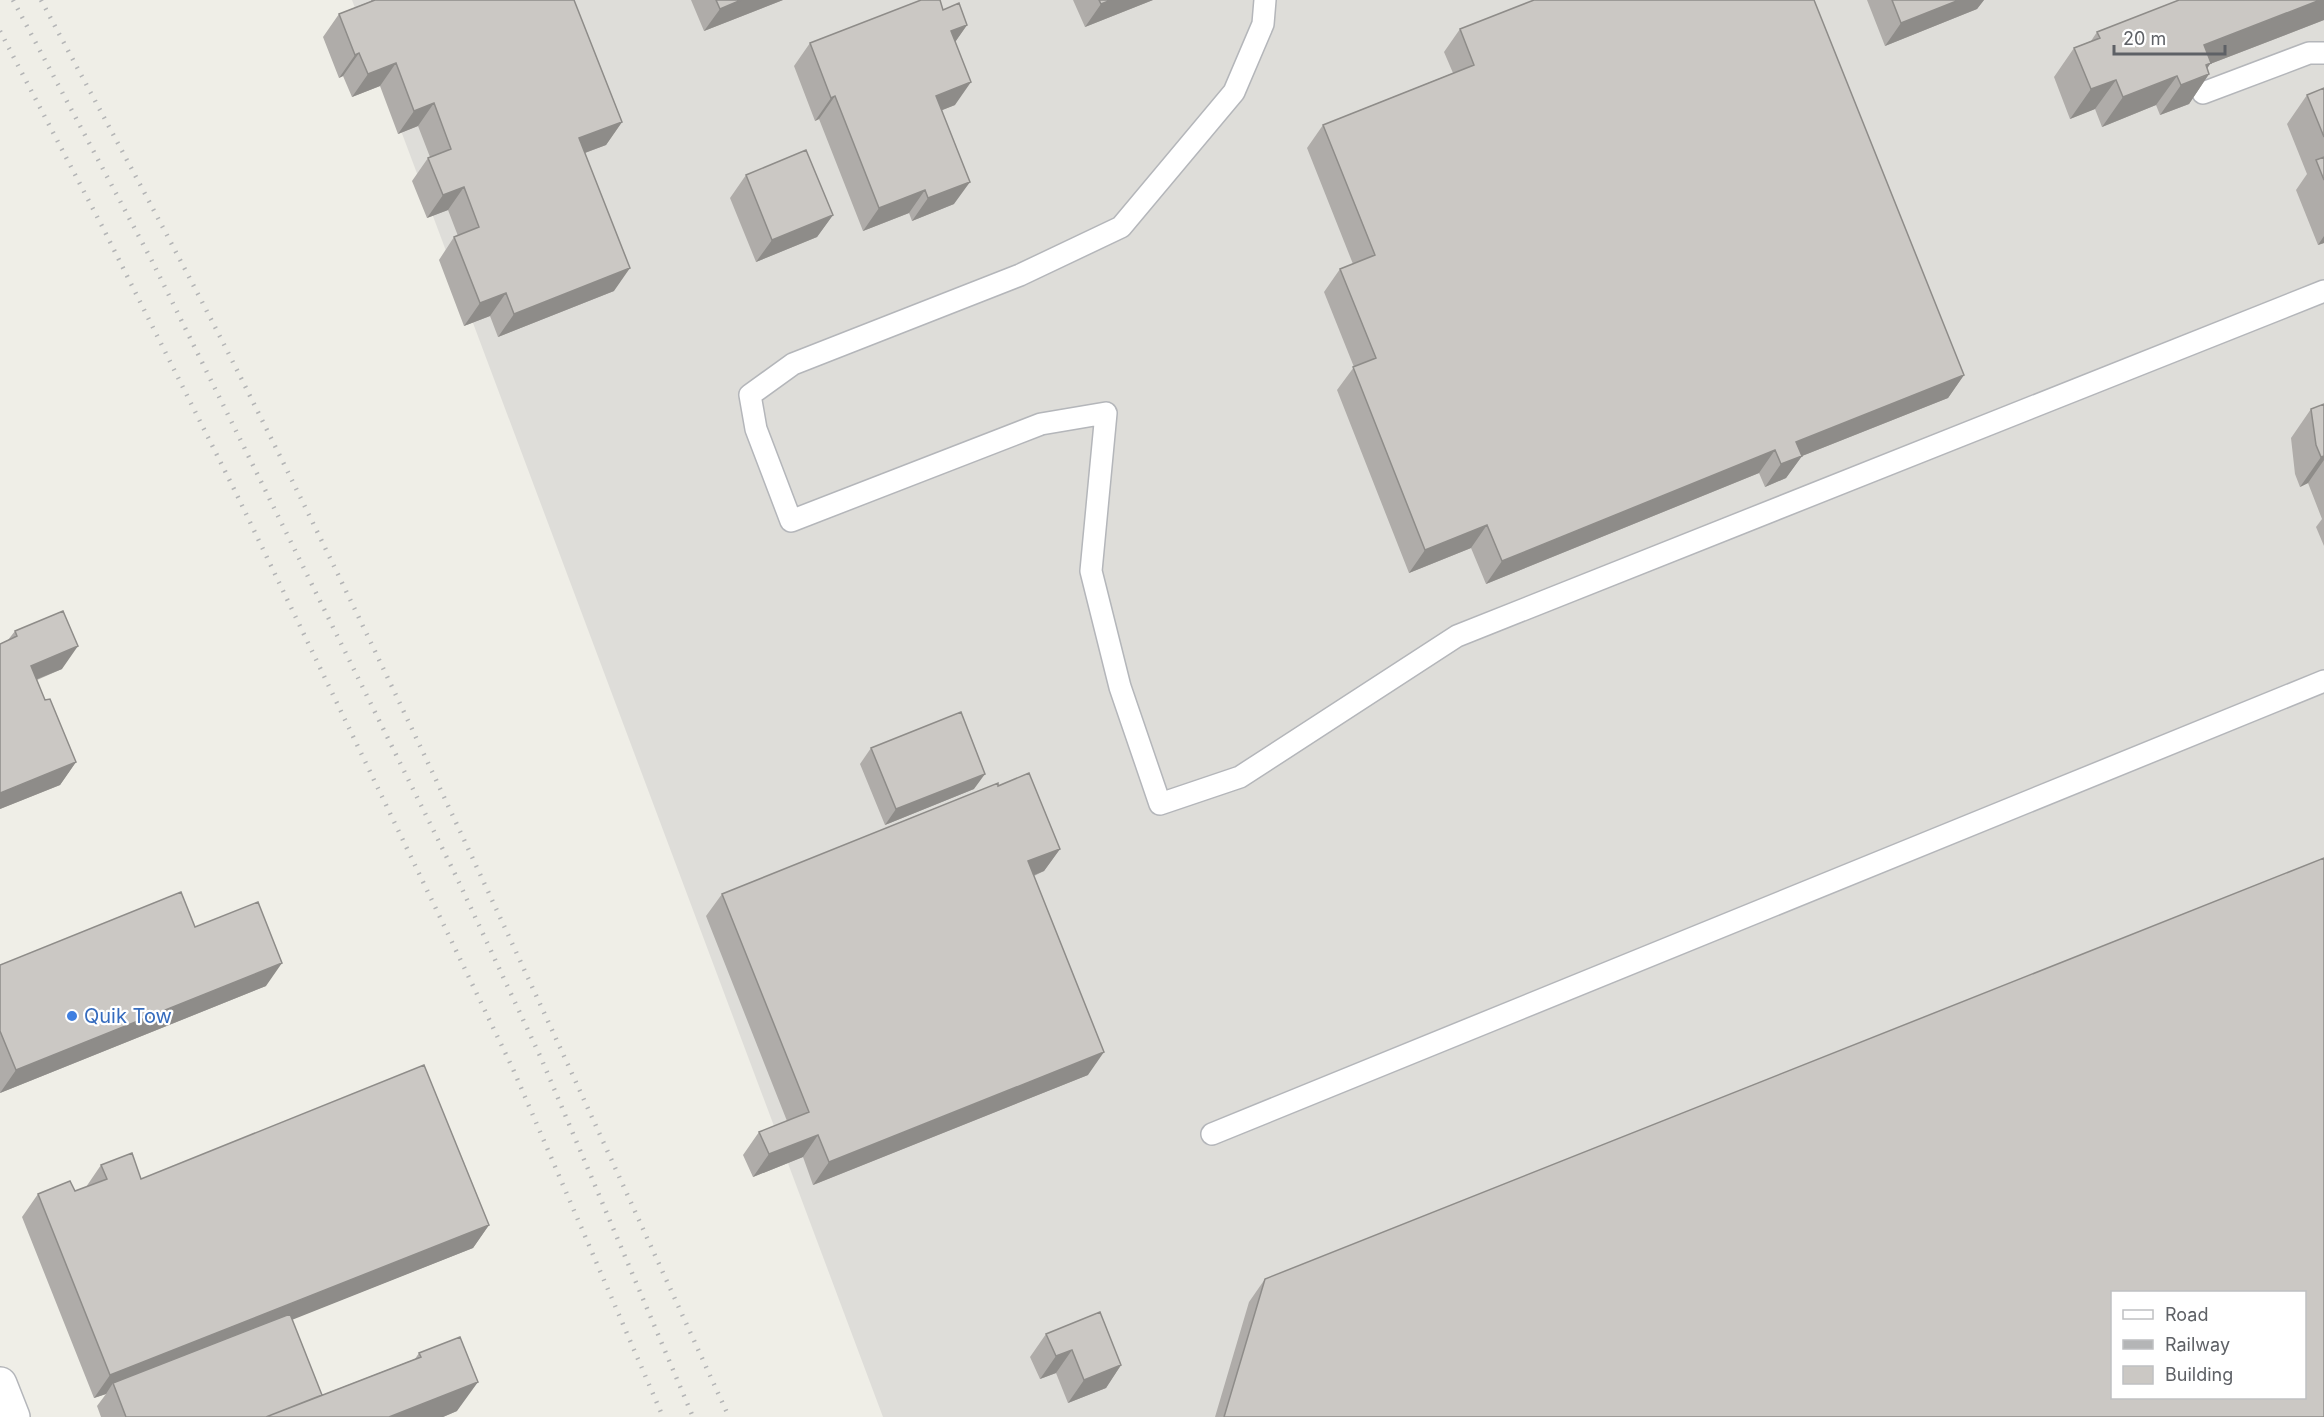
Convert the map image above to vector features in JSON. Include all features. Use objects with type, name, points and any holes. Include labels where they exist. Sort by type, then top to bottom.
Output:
[{"type":"street","points":[[0,1384],[13,1417]]},
{"type":"lane","points":[[1265,0],[1263,24],[1234,92],[1121,227],[1020,275],[793,364],[750,395],[756,429],[791,521],[1041,424],[1106,413],[1091,571],[1120,687],[1160,804],[1240,777],[1457,636],[2324,291]]},
{"type":"lane","points":[[2203,93],[2308,52],[2324,53]]},
{"type":"lane","points":[[1212,1134],[2324,681]]},
{"type":"shaded area","points":[[352,0],[2324,0],[2324,1417],[883,1417]]},
{"type":"building","points":[[375,0],[574,0],[622,122],[579,138],[630,268],[514,314],[506,293],[480,303],[454,237],[479,227],[464,187],[443,195],[428,158],[451,149],[434,103],[414,111],[396,63],[368,74],[359,53],[355,55],[339,14]]},
{"type":"building","points":[[716,0],[741,0],[720,9]]},
{"type":"building","points":[[921,0],[940,0],[943,10],[959,3],[967,25],[951,31],[971,82],[936,96],[970,182],[928,198],[925,190],[879,208],[835,96],[831,98],[810,43]]},
{"type":"building","points":[[1099,0],[1111,0],[1101,4]]},
{"type":"building","points":[[1534,0],[1814,0],[1964,375],[1796,442],[1802,456],[1781,464],[1775,450],[1502,561],[1487,525],[1425,550],[1353,367],[1376,358],[1340,269],[1375,255],[1323,125],[1474,65],[1460,29]]},
{"type":"building","points":[[1892,0],[1959,0],[1901,23]]},
{"type":"building","points":[[2179,0],[2320,0],[2204,45],[2211,63],[2206,65],[2209,74],[2181,85],[2177,76],[2123,97],[2116,80],[2091,89],[2074,48],[2100,38],[2097,32]]},
{"type":"building","points":[[2324,88],[2324,137],[2307,95]]},
{"type":"building","points":[[806,150],[833,215],[772,240],[746,175]]},
{"type":"building","points":[[2324,157],[2324,180],[2316,160]]},
{"type":"building","points":[[2324,404],[2324,456],[2321,457],[2316,445],[2311,409]]},
{"type":"building","points":[[63,611],[78,646],[31,666],[45,700],[50,699],[76,762],[0,793],[0,644],[17,636],[15,631]]},
{"type":"building","points":[[961,712],[985,774],[896,809],[871,748]]},
{"type":"building","points":[[1029,773],[1060,849],[1028,861],[1104,1052],[829,1162],[818,1135],[769,1154],[759,1132],[809,1112],[722,894],[998,783],[998,786]]},
{"type":"building","points":[[2324,858],[2324,1417],[1224,1417],[1265,1279]]},
{"type":"building","points":[[181,892],[195,927],[258,902],[282,963],[16,1070],[0,1031],[0,965]]},
{"type":"building","points":[[424,1065],[489,1225],[110,1375],[38,1194],[70,1181],[75,1191],[107,1179],[101,1165],[132,1153],[141,1179]]},
{"type":"building","points":[[1100,1312],[1121,1365],[1084,1380],[1072,1350],[1056,1356],[1046,1334]]},
{"type":"building","points":[[290,1314],[322,1395],[266,1417],[126,1417],[113,1383]]},
{"type":"building","points":[[460,1337],[478,1382],[389,1417],[266,1417],[421,1357],[419,1353]]},
{"type":"railway","points":[[13,0],[152,261],[456,876],[541,1058],[693,1417]]},
{"type":"railway","points":[[41,0],[150,202],[317,531],[496,910],[729,1417]]},
{"type":"railway","points":[[0,31],[103,228],[236,493],[513,1069],[663,1417]]},
{"type":"place","name":"Quik Tow","points":[[72,1016]]}]
